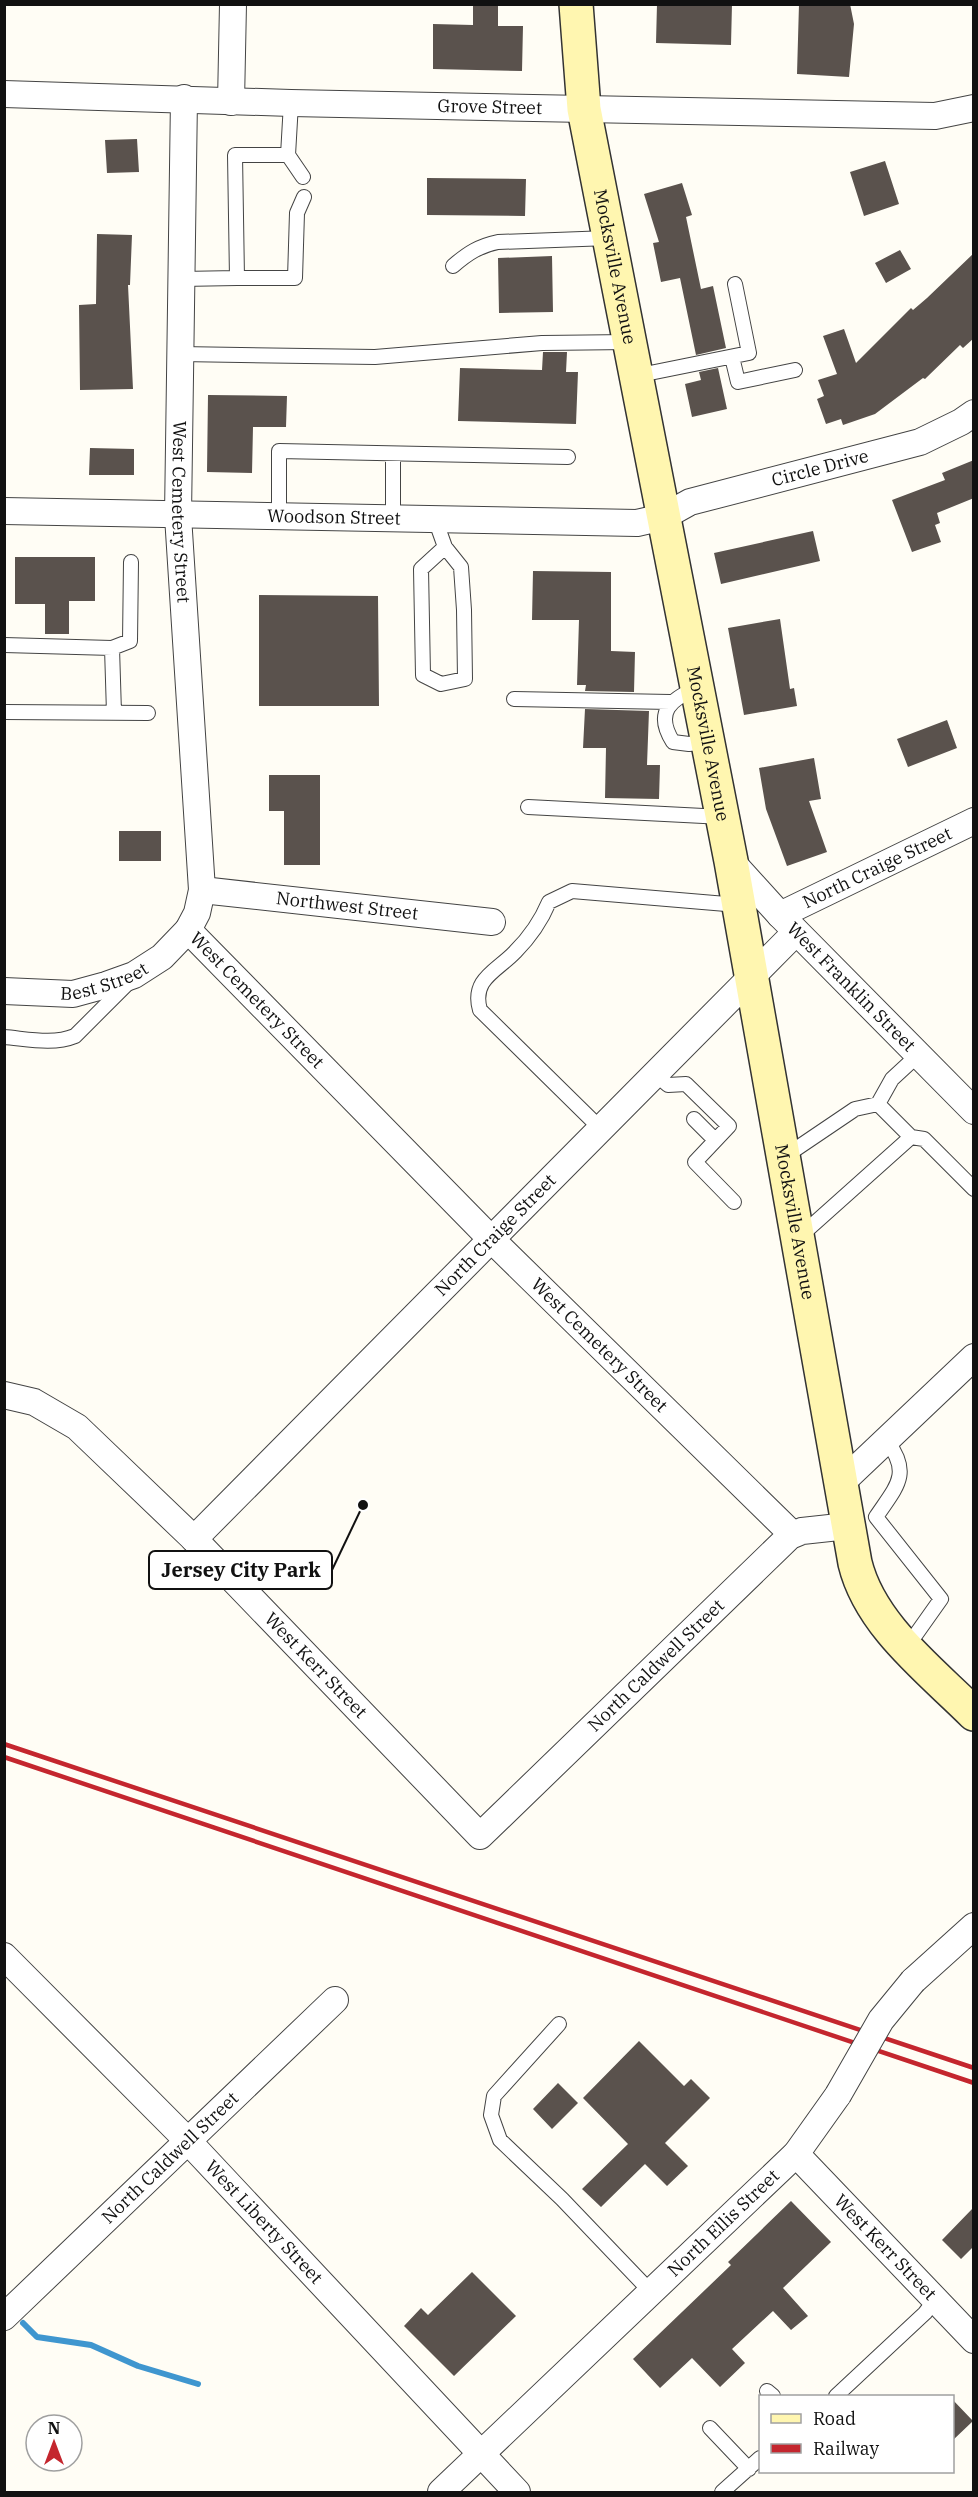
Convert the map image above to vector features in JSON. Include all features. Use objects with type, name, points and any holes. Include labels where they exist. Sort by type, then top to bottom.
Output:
[{"type":"street","points":[[231,102],[233,4]]},
{"type":"street","name":"Mocksville Avenue","points":[[576,4],[584,109],[663,517],[683,695],[707,742],[723,817],[840,1484]]},
{"type":"street","name":"Grove Street","points":[[4,94],[183,98],[231,102],[935,116],[974,108]]},
{"type":"street","name":"West Cemetery Street","points":[[183,98],[178,516],[202,890],[197,913],[188,930],[492,1240],[792,1534]]},
{"type":"street","name":"Circle Drive","points":[[663,517],[690,502],[920,442],[974,413]]},
{"type":"street","name":"Woodson Street","points":[[4,511],[637,523],[663,517]]},
{"type":"street","name":"North Craige Street","points":[[194,1539],[601,1129],[666,1086],[750,978],[788,923],[974,821]]},
{"type":"street","name":"West Franklin Street","points":[[731,861],[788,923],[974,1111]]},
{"type":"street","name":"Northwest Street","points":[[202,890],[492,922]]},
{"type":"street","name":"Best Street","points":[[4,991],[73,994],[116,982],[162,957],[188,930]]},
{"type":"street","points":[[974,1357],[840,1484],[862,1522],[857,1572],[864,1591],[879,1617],[974,1714]]},
{"type":"street","name":"West Kerr Street","points":[[4,1395],[34,1402],[77,1427],[194,1539],[480,1836]]},
{"type":"street","points":[[792,1534],[862,1522]]},
{"type":"street","name":"North Caldwell Street","points":[[480,1836],[792,1534]]},
{"type":"street","name":"North Ellis Street","points":[[441,2493],[796,2154],[838,2095],[881,2020],[912,1981],[974,1926]]},
{"type":"street","name":"West Liberty Street","points":[[4,1956],[187,2140],[517,2493]]},
{"type":"street","name":"North Caldwell Street","points":[[4,2317],[334,2000]]},
{"type":"street","name":"West Kerr Street","points":[[796,2154],[974,2340]]},
{"type":"lane","points":[[291,103],[288,155],[303,177]]},
{"type":"lane","points":[[237,278],[235,154],[288,155]]},
{"type":"lane","points":[[181,279],[295,278],[297,213],[304,197]]},
{"type":"lane","points":[[453,266],[470,252],[498,242],[609,238]]},
{"type":"lane","points":[[635,376],[749,353],[735,284]]},
{"type":"lane","points":[[180,354],[375,357],[542,343],[629,342]]},
{"type":"lane","points":[[732,357],[738,382],[795,370]]},
{"type":"lane","points":[[279,517],[279,452],[568,457]]},
{"type":"lane","points":[[393,454],[393,519]]},
{"type":"lane","points":[[435,519],[445,548],[461,567],[465,666],[465,679],[441,684],[423,675],[422,569],[445,548]]},
{"type":"lane","points":[[4,645],[112,648],[130,641],[131,562]]},
{"type":"lane","points":[[112,648],[114,713]]},
{"type":"lane","points":[[514,699],[683,695]]},
{"type":"lane","points":[[4,712],[148,712]]},
{"type":"lane","points":[[528,807],[723,817]]},
{"type":"lane","points":[[601,1129],[480,1010],[476,998],[484,978],[515,952],[540,921],[549,902],[572,891],[738,905]]},
{"type":"lane","points":[[4,1037],[52,1041],[75,1036],[141,970]]},
{"type":"lane","points":[[782,1158],[855,1109],[878,1104],[892,1079],[918,1055]]},
{"type":"lane","points":[[666,1086],[686,1084],[729,1126],[695,1162],[734,1202]]},
{"type":"lane","points":[[878,1104],[911,1137],[924,1139],[974,1189]]},
{"type":"lane","points":[[694,1119],[715,1140]]},
{"type":"lane","points":[[797,1239],[911,1137]]},
{"type":"lane","points":[[887,1441],[898,1455],[900,1481],[862,1522],[941,1599],[907,1647]]},
{"type":"lane","points":[[559,2024],[494,2096],[491,2115],[500,2140],[562,2199],[651,2292]]},
{"type":"lane","points":[[838,2395],[925,2313],[934,2300]]},
{"type":"lane","points":[[710,2428],[749,2469]]},
{"type":"lane","points":[[722,2493],[759,2459]]},
{"type":"building","points":[[473,4],[498,4],[498,26],[523,26],[522,71],[433,69],[433,24],[473,25]]},
{"type":"building","points":[[657,4],[732,4],[731,45],[656,43]]},
{"type":"building","points":[[799,4],[850,4],[854,24],[849,77],[797,74]]},
{"type":"building","points":[[137,139],[139,172],[107,173],[105,140]]},
{"type":"building","points":[[885,161],[899,204],[864,216],[850,172]]},
{"type":"building","points":[[427,178],[526,179],[525,216],[427,215]]},
{"type":"building","points":[[682,183],[692,215],[686,217],[701,289],[713,286],[726,348],[696,355],[680,278],[661,282],[653,243],[659,242],[644,194]]},
{"type":"building","points":[[97,234],[132,235],[130,285],[128,285],[133,389],[80,390],[79,305],[96,304]]},
{"type":"building","points":[[900,250],[911,269],[886,283],[875,263]]},
{"type":"building","points":[[974,253],[974,338],[963,348],[960,345],[925,379],[923,378],[875,414],[843,425],[841,419],[826,424],[817,399],[824,396],[818,380],[837,374],[823,336],[844,329],[856,363],[911,308],[913,310],[927,298]]},
{"type":"building","points":[[552,256],[553,312],[499,313],[498,258]]},
{"type":"building","points":[[543,352],[567,352],[566,372],[578,372],[576,424],[458,421],[460,368],[542,370]]},
{"type":"building","points":[[718,368],[727,409],[692,417],[685,384],[701,380],[699,372]]},
{"type":"building","points":[[208,395],[287,396],[286,427],[253,427],[252,473],[207,472]]},
{"type":"building","points":[[90,448],[134,449],[134,475],[89,475]]},
{"type":"building","points":[[974,460],[974,498],[937,513],[940,523],[935,525],[941,542],[912,552],[892,500],[945,480],[942,473]]},
{"type":"building","points":[[813,531],[820,561],[721,584],[714,553]]},
{"type":"building","points":[[15,557],[95,557],[95,601],[69,601],[69,634],[45,634],[45,604],[15,604]]},
{"type":"building","points":[[533,571],[611,572],[611,651],[635,652],[634,692],[585,691],[586,685],[577,685],[579,620],[532,620]]},
{"type":"building","points":[[259,595],[378,596],[379,706],[259,706]]},
{"type":"building","points":[[780,619],[790,689],[794,688],[797,706],[744,715],[728,628]]},
{"type":"building","points":[[585,709],[649,711],[647,765],[660,765],[659,799],[605,798],[606,748],[583,748]]},
{"type":"building","points":[[947,720],[957,748],[908,767],[897,739]]},
{"type":"building","points":[[814,758],[821,799],[809,801],[827,852],[787,866],[766,809],[759,768]]},
{"type":"building","points":[[269,775],[320,775],[320,865],[284,865],[284,811],[269,811]]},
{"type":"building","points":[[119,831],[161,831],[161,861],[119,861]]},
{"type":"building","points":[[639,2041],[684,2086],[691,2079],[710,2098],[665,2143],[688,2166],[667,2186],[645,2164],[601,2207],[582,2189],[628,2144],[583,2098]]},
{"type":"building","points":[[558,2083],[578,2103],[552,2129],[533,2109]]},
{"type":"building","points":[[791,2201],[831,2242],[783,2288],[808,2316],[791,2330],[773,2311],[732,2349],[745,2363],[720,2387],[692,2358],[660,2388],[633,2359],[731,2265],[728,2262]]},
{"type":"building","points":[[974,2207],[974,2246],[961,2259],[942,2240]]},
{"type":"building","points":[[472,2272],[516,2316],[454,2376],[404,2326],[421,2308],[428,2315]]},
{"type":"building","points":[[954,2401],[973,2421],[954,2439]]},
{"type":"waterway","points":[[23,2323],[37,2337],[91,2345],[138,2366],[198,2384]]},
{"type":"railway","points":[[4,1744],[974,2068]]},
{"type":"railway","points":[[4,1757],[974,2083]]},
{"type":"place","name":"Jersey City Park","points":[[363,1505]]}]
